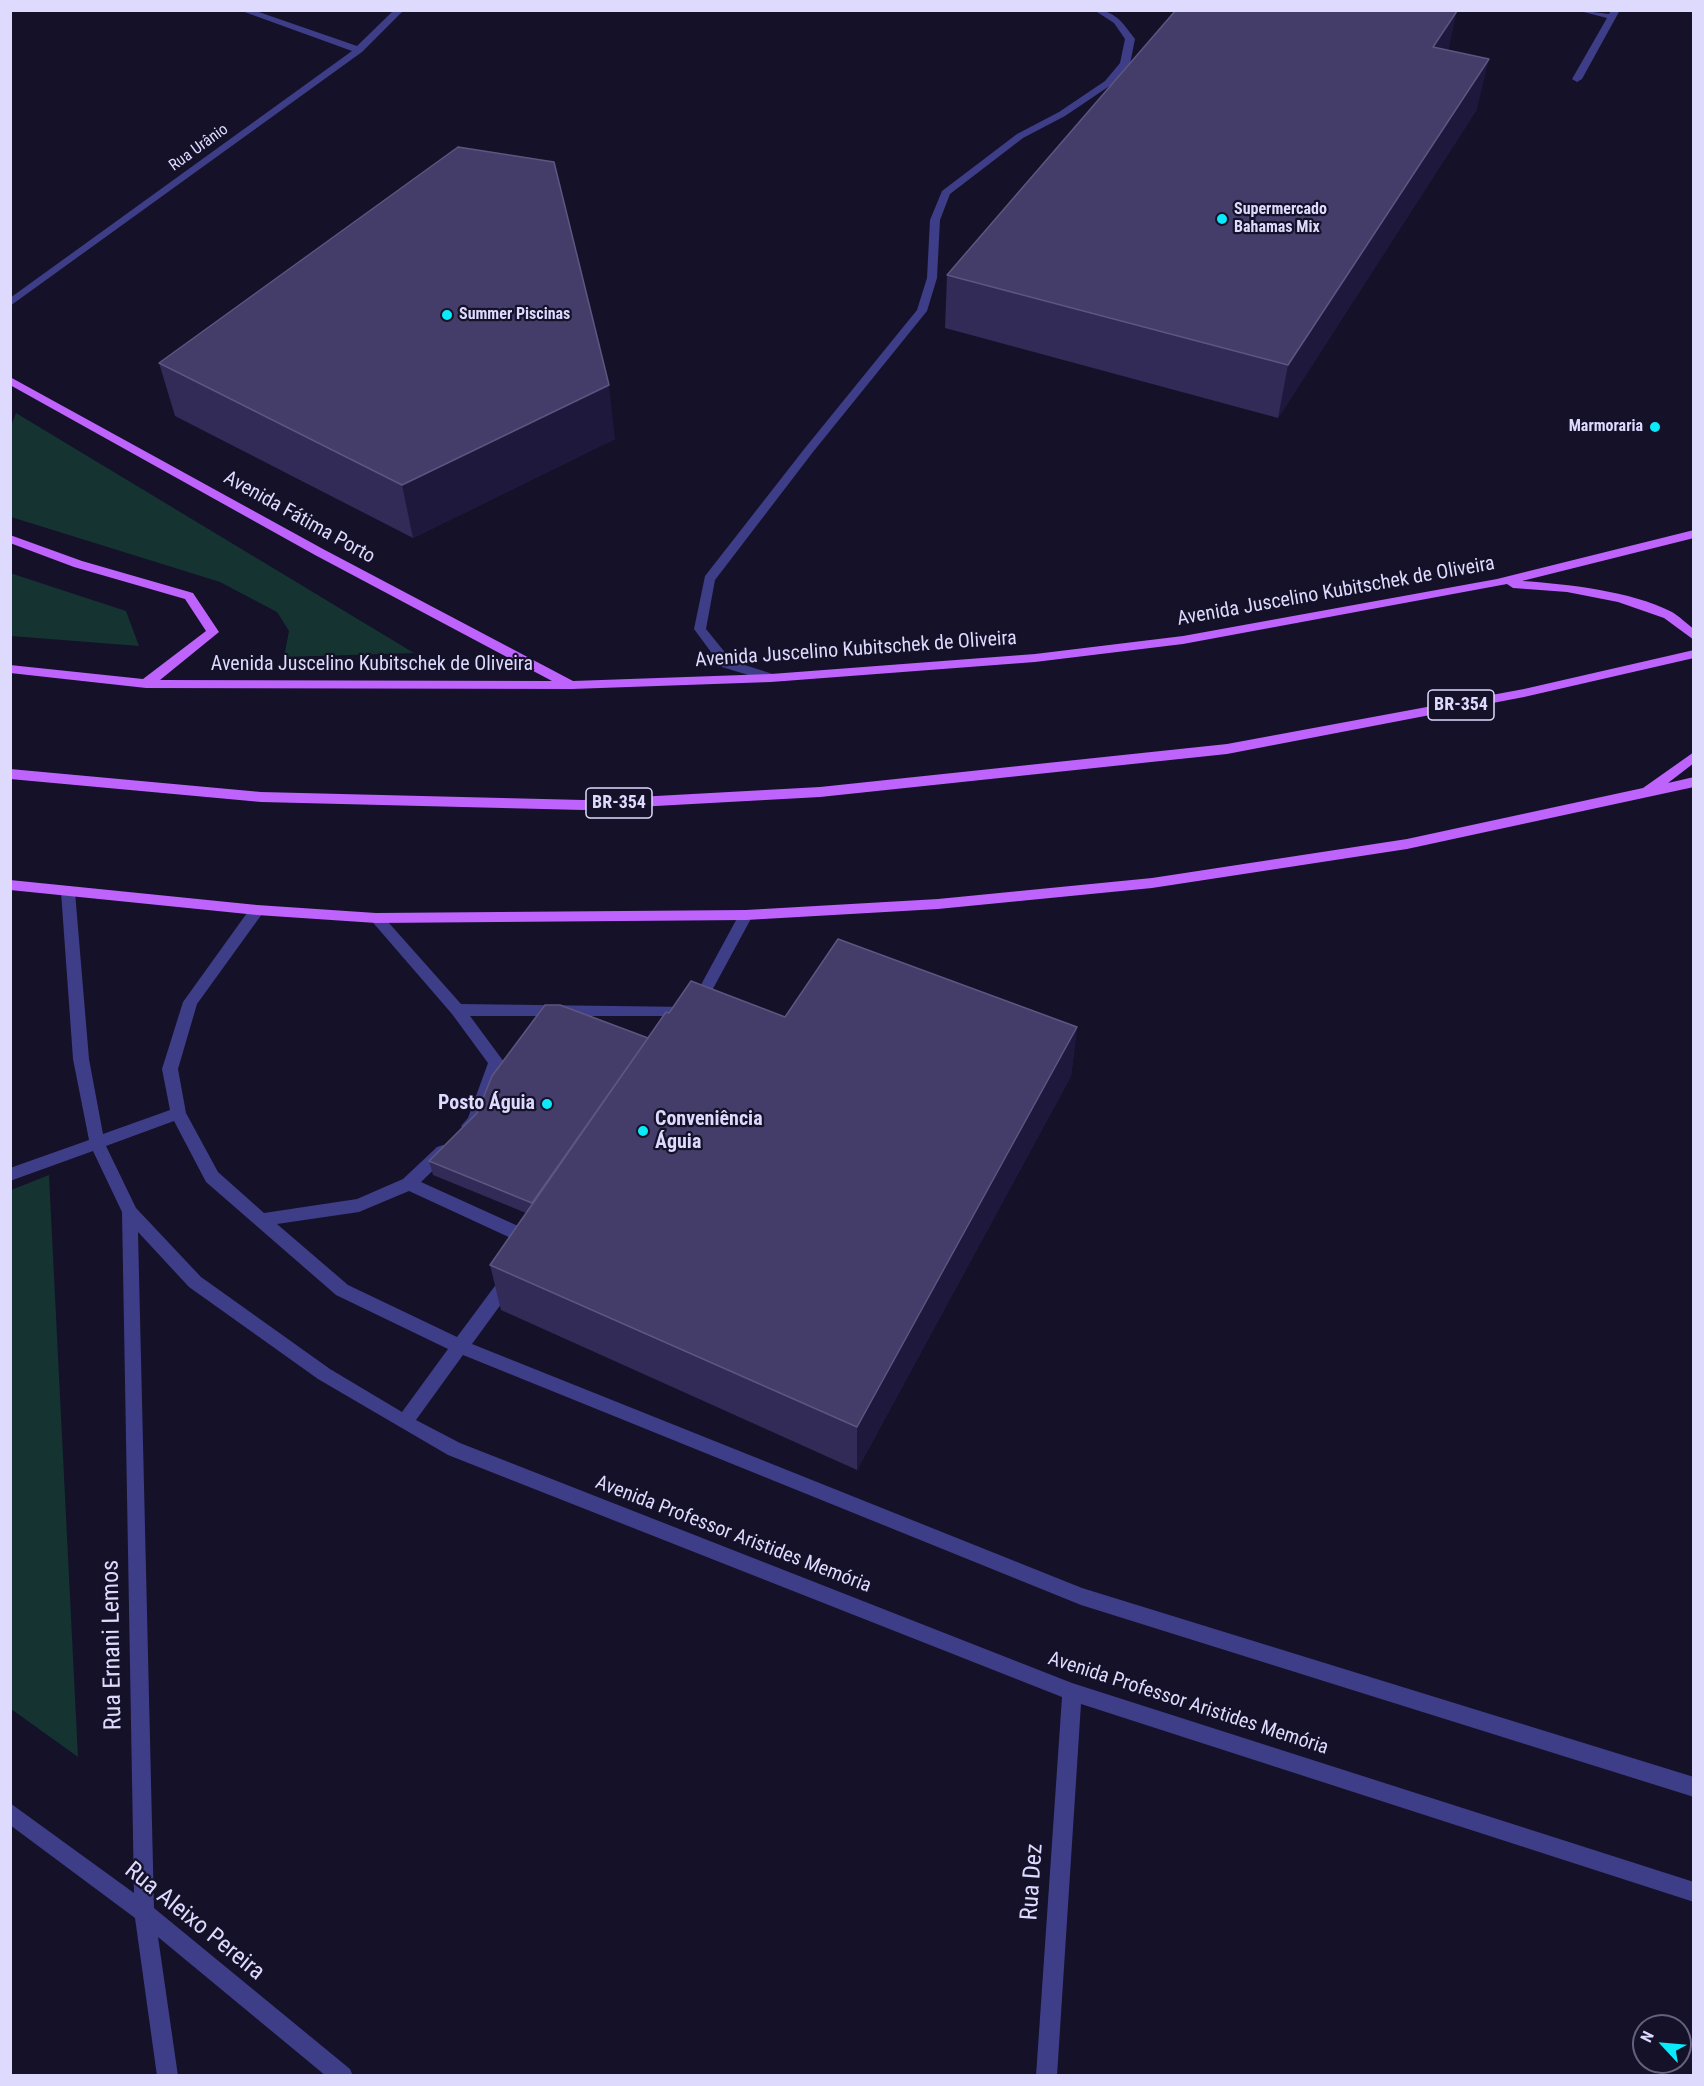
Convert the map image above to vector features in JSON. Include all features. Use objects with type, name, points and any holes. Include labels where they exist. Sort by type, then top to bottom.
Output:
[{"type":"main road","name":"Avenida Fátima Porto","points":[[10,380],[319,552],[572,685]]},
{"type":"main road","name":"Avenida Juscelino Kubitschek de Oliveira","points":[[10,669],[147,684],[572,685],[771,678],[1035,658],[1183,640],[1497,583],[1694,534]]},
{"type":"main road","points":[[10,539],[78,564],[189,596],[213,632],[147,684]]},
{"type":"main road","points":[[1497,583],[1567,588],[1620,599],[1668,615],[1694,636]]},
{"type":"main road","name":"BR-354","points":[[10,774],[261,797],[583,805],[820,792],[1227,749],[1524,693],[1694,654]]},
{"type":"main road","points":[[1643,794],[1694,756]]},
{"type":"main road","points":[[10,885],[257,910],[376,918],[746,915],[938,904],[1152,883],[1407,844],[1694,782]]},
{"type":"street","points":[[243,10],[359,50]]},
{"type":"street","name":"Rua Urânio","points":[[10,303],[359,50],[400,10]]},
{"type":"street","points":[[771,678],[727,664],[700,629],[709,579],[808,450],[922,311],[932,278],[935,220],[946,194],[1020,136],[1062,114],[1108,83],[1125,64],[1130,39],[1117,21],[1098,10]]},
{"type":"street","points":[[1577,79],[1614,14],[1580,10]]},
{"type":"street","name":"Avenida Professor Aristides Memória","points":[[68,892],[81,1059],[97,1143],[130,1212],[195,1282],[324,1374],[454,1449],[1072,1692],[1694,1892]]},
{"type":"street","points":[[257,910],[190,1002],[170,1069],[178,1113],[212,1177],[342,1290],[461,1347],[1081,1596],[1694,1787]]},
{"type":"street","points":[[680,1031],[694,1012],[746,915]]},
{"type":"street","points":[[261,1220],[359,1205],[409,1184],[474,1121],[496,1062],[457,1010],[376,918]]},
{"type":"street","points":[[457,1010],[694,1012]]},
{"type":"street","points":[[10,1175],[178,1113]]},
{"type":"street","points":[[409,1184],[536,1243]]},
{"type":"street","name":"Rua Ernani Lemos","points":[[130,1212],[144,1913],[168,2076]]},
{"type":"street","points":[[404,1422],[516,1271]]},
{"type":"street","name":"Rua Dez","points":[[1046,2076],[1072,1692]]},
{"type":"street","name":"Rua Aleixo Pereira","points":[[10,1813],[144,1913],[343,2076]]},
{"type":"green space","points":[[16,413],[414,653],[284,657],[289,631],[277,612],[220,582],[11,517],[11,426]]},
{"type":"green space","points":[[10,573],[126,611],[139,646],[11,636]]},
{"type":"green space","points":[[49,1175],[78,1757],[11,1709],[11,1190]]},
{"type":"building","name":"Supermercado Bahamas Mix","points":[[1176,10],[1454,10],[1457,11],[1433,47],[1489,59],[1288,365],[947,275]]},
{"type":"building","name":"Summer Piscinas","points":[[458,147],[554,162],[609,385],[402,485],[159,363]]},
{"type":"building","points":[[838,939],[1077,1027],[857,1427],[490,1265],[666,1012],[669,1013],[691,981],[785,1017]]},
{"type":"building","points":[[545,1005],[560,1005],[648,1038],[532,1203],[429,1161],[477,1113],[492,1076]]},
{"type":"place","name":"Supermercado Bahamas Mix","points":[[1222,219]]},
{"type":"place","name":"Summer Piscinas","points":[[447,315]]},
{"type":"place","name":"Marmoraria","points":[[1655,427]]},
{"type":"place","name":"Posto Águia","points":[[547,1104]]},
{"type":"place","name":"Conveniência Águia","points":[[643,1131]]}]
